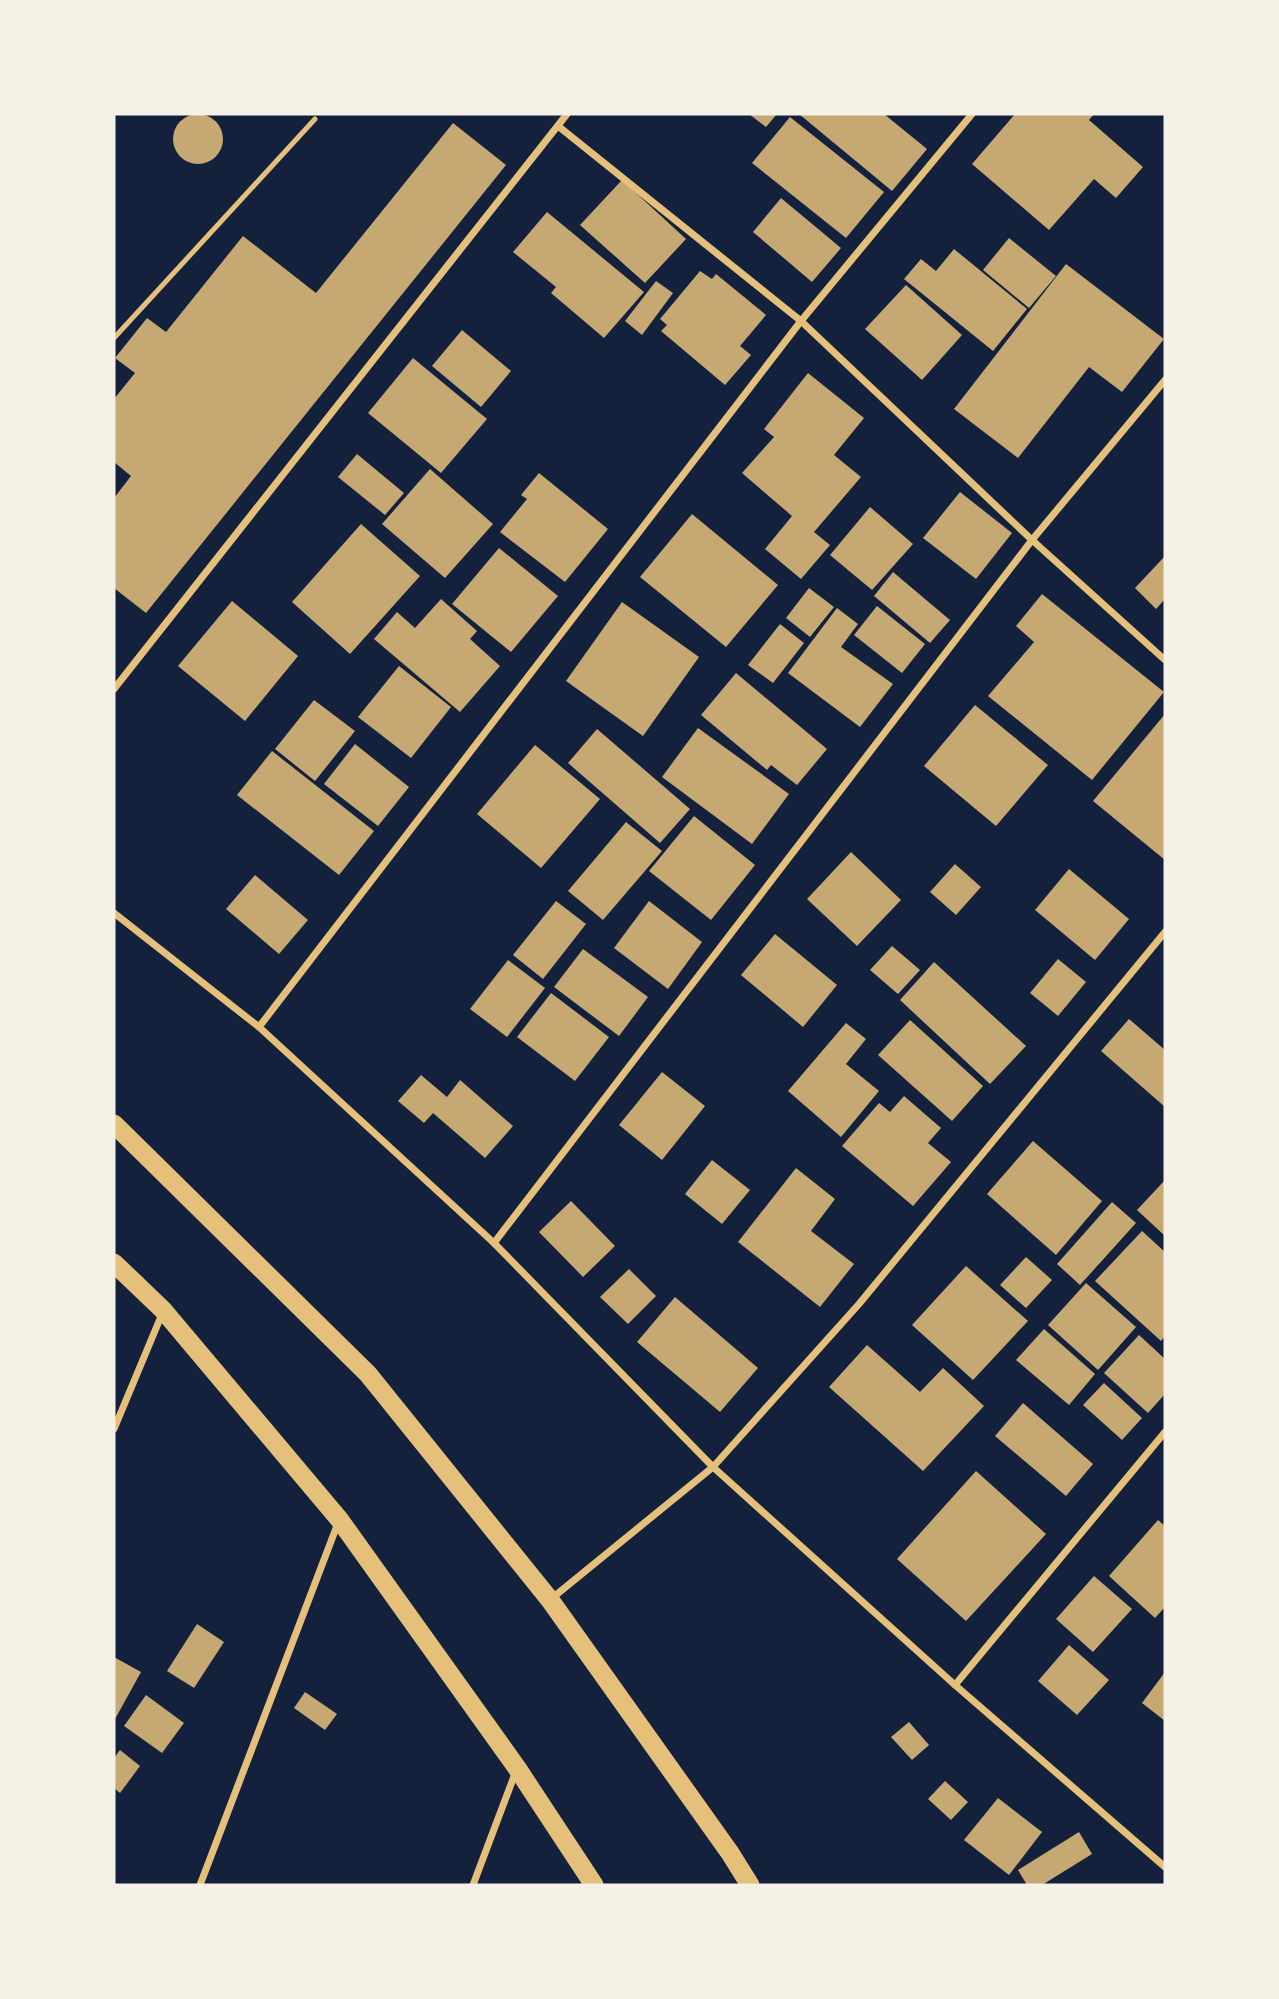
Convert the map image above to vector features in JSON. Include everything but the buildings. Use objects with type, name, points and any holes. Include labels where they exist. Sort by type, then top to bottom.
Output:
[{"type":"highway","points":[[114,1124],[368,1374],[550,1600],[750,1885]]},
{"type":"highway","points":[[114,1263],[163,1310],[339,1519],[517,1768],[594,1885]]},
{"type":"street","points":[[114,689],[567,114]]},
{"type":"street","points":[[259,1027],[801,321],[972,114]]},
{"type":"street","points":[[558,126],[801,321],[1032,540],[1165,660]]},
{"type":"street","points":[[494,1243],[1032,540],[1165,380]]},
{"type":"street","points":[[114,913],[259,1027],[494,1243],[713,1467],[955,1685],[1165,1867]]},
{"type":"street","points":[[550,1600],[713,1467],[859,1304],[1165,932]]},
{"type":"street","points":[[114,1429],[163,1310]]},
{"type":"street","points":[[955,1685],[1165,1432]]},
{"type":"street","points":[[200,1885],[339,1519]]},
{"type":"street","points":[[473,1885],[517,1768]]},
{"type":"lane","points":[[114,338],[315,119]]}]
